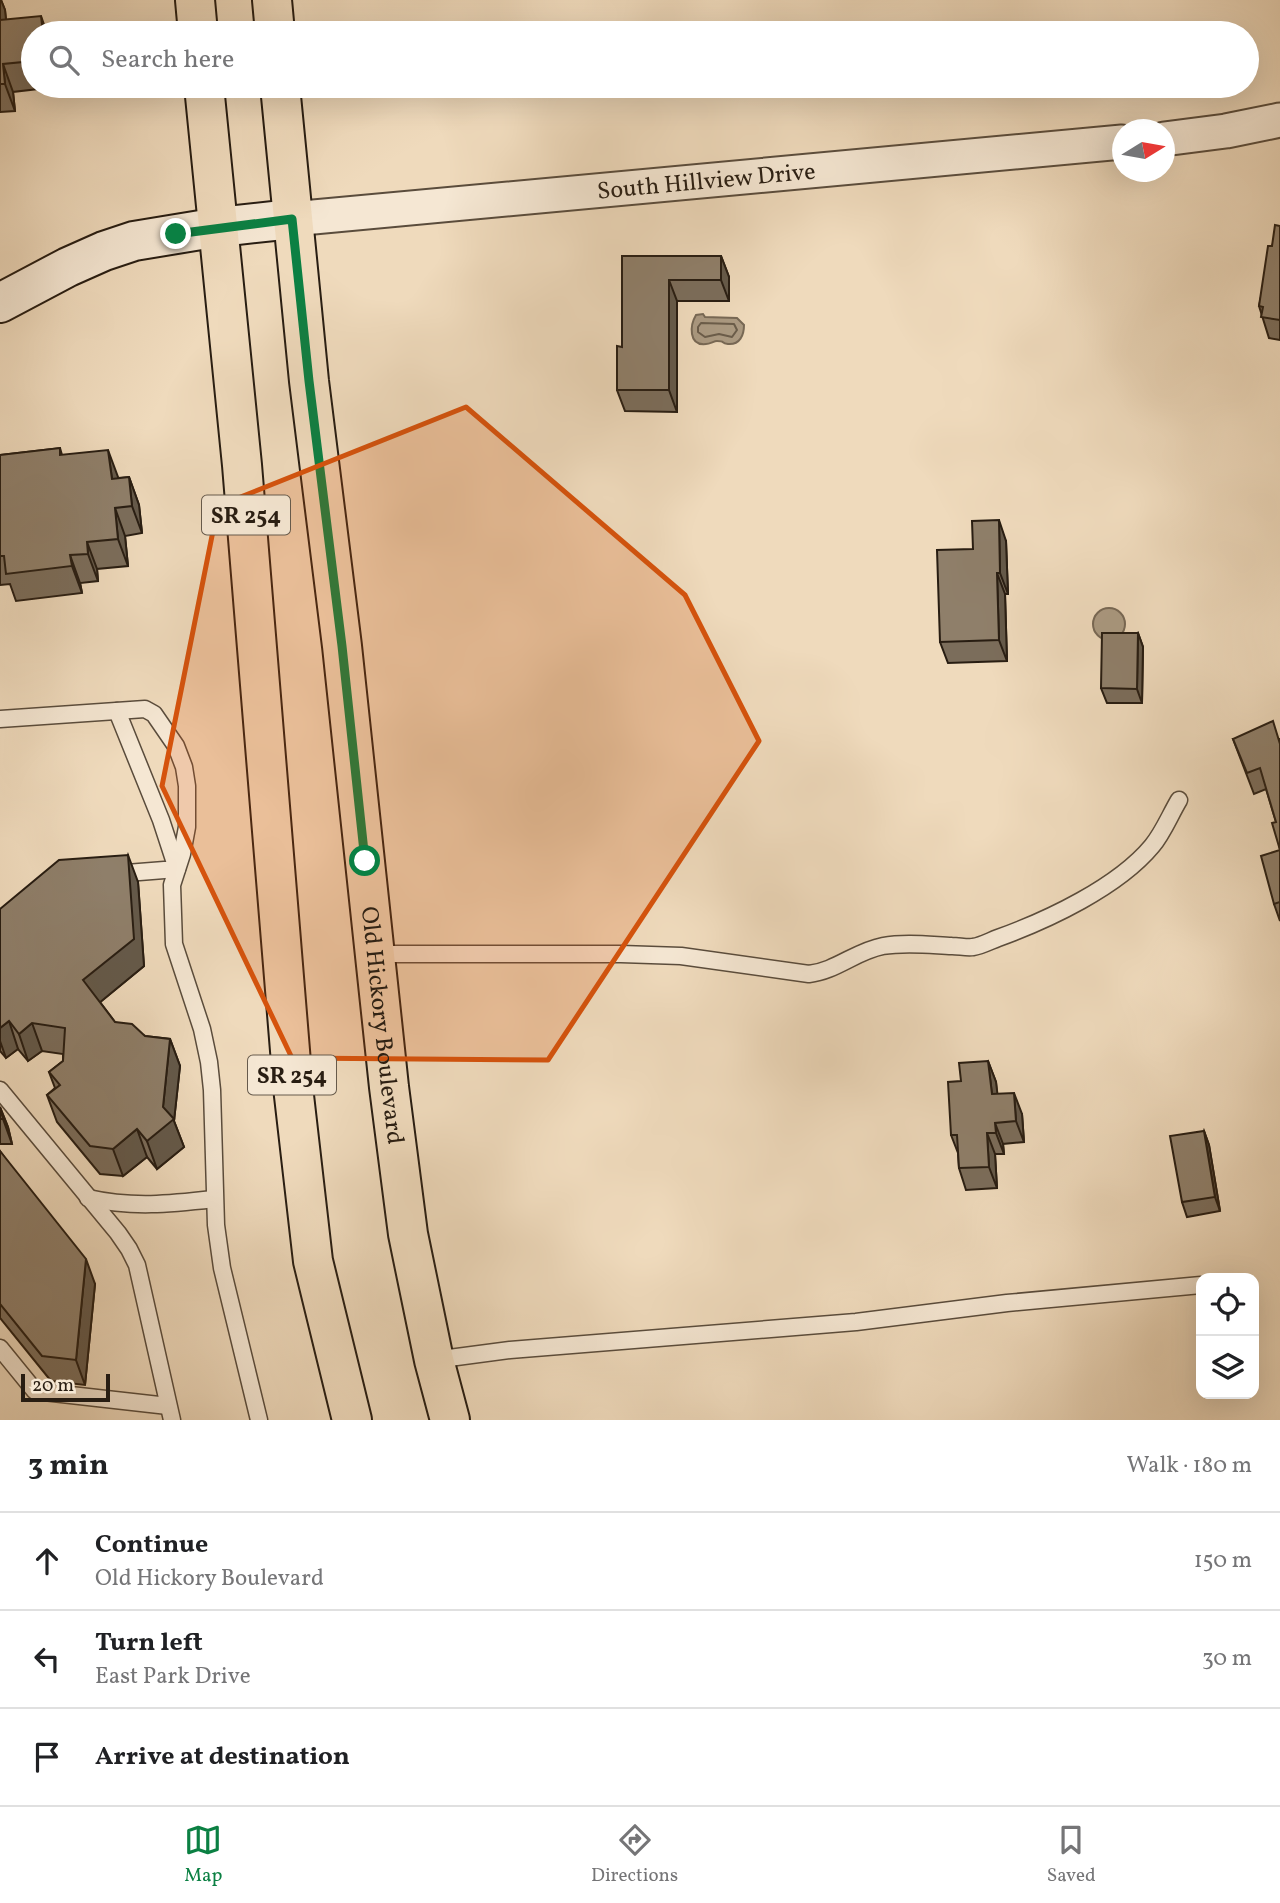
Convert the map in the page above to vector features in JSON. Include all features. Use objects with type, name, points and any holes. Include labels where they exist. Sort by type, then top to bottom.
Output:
[{"type":"main road","points":[[195,0],[197,21]]},
{"type":"main road","points":[[272,0],[274,21]]},
{"type":"main road","name":"SR 254","points":[[205,98],[243,478],[293,1087],[313,1261],[352,1420]]},
{"type":"main road","name":"Old Hickory Boulevard","points":[[281,98],[309,381],[342,646],[389,1087],[408,1234],[434,1360],[450,1420]]},
{"type":"street","points":[[1175,137],[1280,120]]},
{"type":"street","name":"South Hillview Drive","points":[[292,219],[1112,143]]},
{"type":"street","points":[[0,303],[68,267],[124,244],[159,236],[292,219]]},
{"type":"lane","points":[[0,719],[145,709],[154,714],[176,747],[185,776],[187,827],[172,885],[174,944],[202,1029],[209,1062],[214,1199],[222,1268],[259,1420]]},
{"type":"lane","points":[[117,711],[161,820],[177,869]]},
{"type":"lane","points":[[375,954],[681,956],[809,974],[830,970],[884,946],[925,944],[974,947],[1028,927],[1091,895],[1114,880],[1153,845],[1178,800]]},
{"type":"lane","points":[[101,875],[177,869]]},
{"type":"lane","points":[[0,1090],[129,1249],[137,1265],[170,1413],[35,1391],[0,1349]]},
{"type":"lane","points":[[88,1198],[129,1205],[158,1206],[214,1199]]},
{"type":"lane","points":[[434,1360],[510,1350],[856,1322],[1007,1303],[1196,1285]]},
{"type":"highlighted area","points":[[466,407],[685,595],[759,741],[548,1060],[292,1058],[162,786],[218,506]]},
{"type":"water","points":[[703,314],[705,317],[737,318],[744,325],[740,339],[732,344],[720,341],[706,344],[696,342],[692,334],[692,324],[696,315]]},
{"type":"water","points":[[1109,608],[1121,612],[1125,624],[1121,636],[1109,640],[1097,636],[1093,624],[1097,612]]},
{"type":"building","points":[[41,16],[42,21],[21,21],[21,62],[3,64],[5,84],[0,84],[0,20]]},
{"type":"building","points":[[1275,225],[1280,226],[1280,320],[1261,317],[1263,307],[1259,306],[1268,246],[1272,246]]},
{"type":"building","points":[[622,256],[721,256],[721,280],[669,280],[669,390],[617,390],[617,346],[622,347]]},
{"type":"building","points":[[60,448],[60,455],[108,450],[112,479],[129,477],[132,506],[115,508],[118,539],[87,542],[88,554],[70,555],[72,566],[6,574],[4,556],[0,556],[0,455]]},
{"type":"building","points":[[999,520],[999,640],[940,642],[937,550],[973,549],[972,521]]},
{"type":"building","points":[[1102,633],[1138,633],[1137,689],[1101,688]]},
{"type":"building","points":[[1273,721],[1280,744],[1280,850],[1272,823],[1276,822],[1260,768],[1247,773],[1233,739]]},
{"type":"building","points":[[1280,850],[1280,902],[1274,904],[1261,856]]},
{"type":"building","points":[[128,855],[134,939],[83,980],[115,1022],[132,1024],[145,1036],[170,1039],[163,1107],[174,1119],[147,1141],[137,1129],[113,1149],[90,1146],[47,1095],[60,1085],[49,1072],[63,1061],[65,1028],[32,1023],[19,1034],[9,1021],[0,1028],[0,909],[59,860]]},
{"type":"building","points":[[988,1061],[992,1094],[1014,1093],[1016,1121],[995,1123],[996,1133],[987,1133],[989,1167],[959,1168],[957,1135],[951,1135],[948,1082],[961,1081],[959,1063]]},
{"type":"building","points":[[1204,1131],[1215,1197],[1182,1202],[1170,1136]]},
{"type":"building","points":[[0,1151],[86,1259],[76,1360],[42,1356],[0,1304]]},
{"type":"route","points":[[176,234],[292,219],[365,861]]}]
